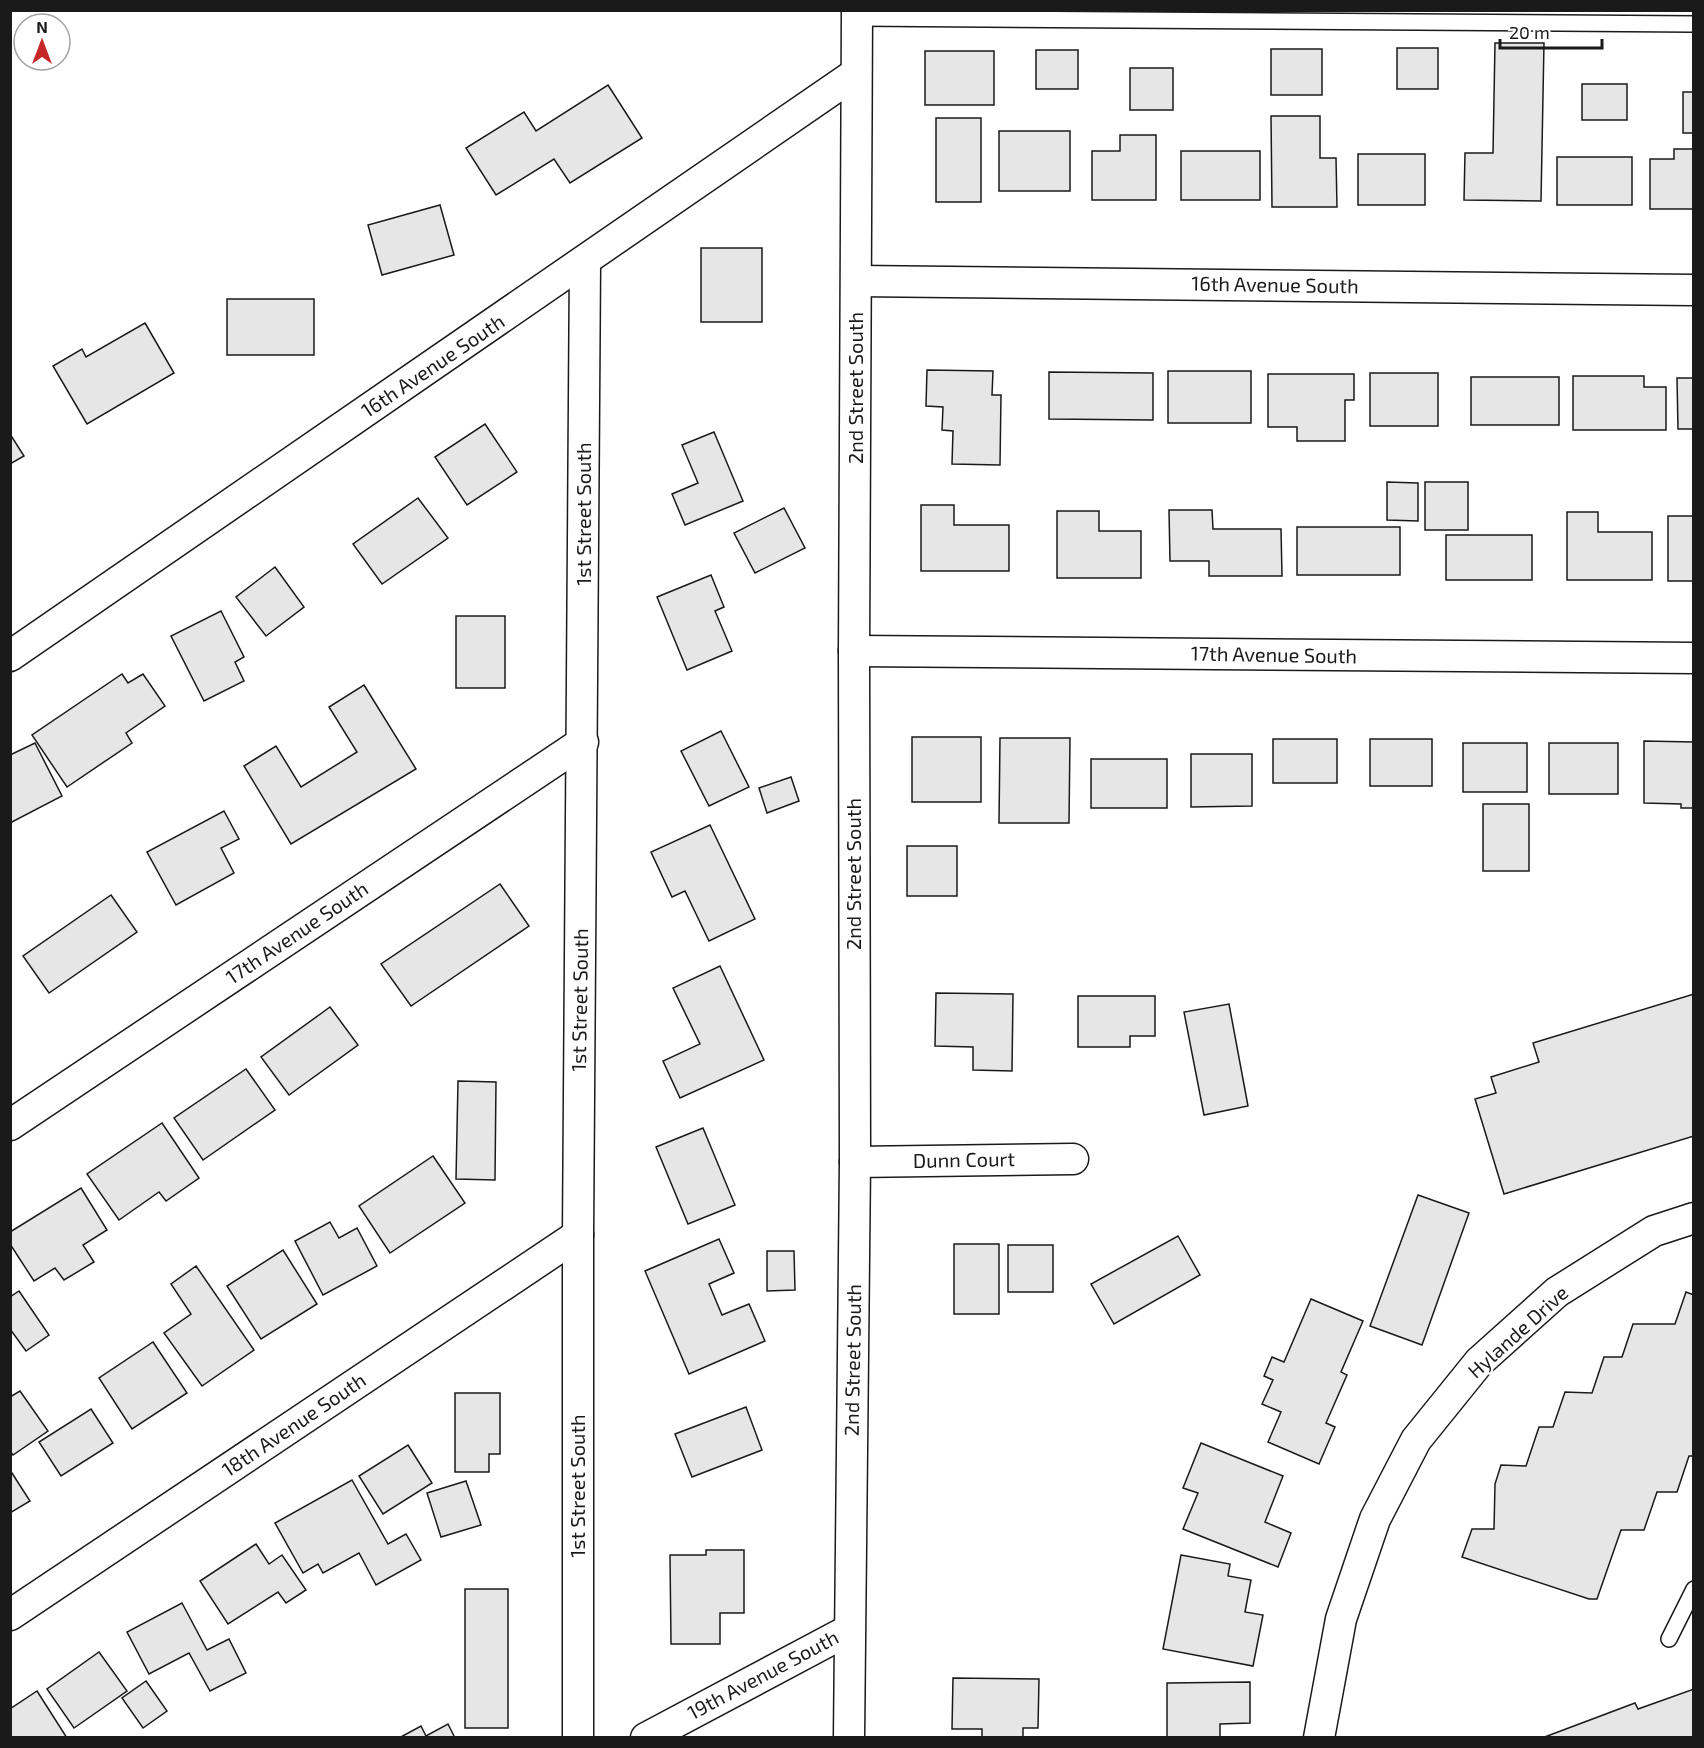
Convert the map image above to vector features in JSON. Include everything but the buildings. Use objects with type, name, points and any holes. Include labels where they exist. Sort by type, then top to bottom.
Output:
[{"type":"street","name":"2nd Street South","points":[[849,1737],[855,1162],[854,651],[857,281],[855,74],[857,14]]},
{"type":"street","name":"16th Avenue South","points":[[10,656],[855,74]]},
{"type":"street","name":"1st Street South","points":[[578,1737],[578,1235],[585,262]]},
{"type":"street","name":"16th Avenue South","points":[[857,281],[1694,290]]},
{"type":"street","name":"17th Avenue South","points":[[854,651],[1694,658]]},
{"type":"street","name":"17th Avenue South","points":[[10,1125],[583,742]]},
{"type":"street","name":"Dunn Court","points":[[855,1162],[1072,1159]]},
{"type":"street","name":"Hylande Drive","points":[[1319,1737],[1341,1619],[1375,1520],[1416,1440],[1479,1362],[1557,1292],[1654,1231],[1694,1218]]},
{"type":"street","name":"18th Avenue South","points":[[10,1615],[578,1235]]},
{"type":"street","name":"19th Avenue South","points":[[646,1737],[849,1630]]},
{"type":"lane","points":[[857,14],[1694,24]]},
{"type":"lane","points":[[1669,1639],[1694,1589]]}]
